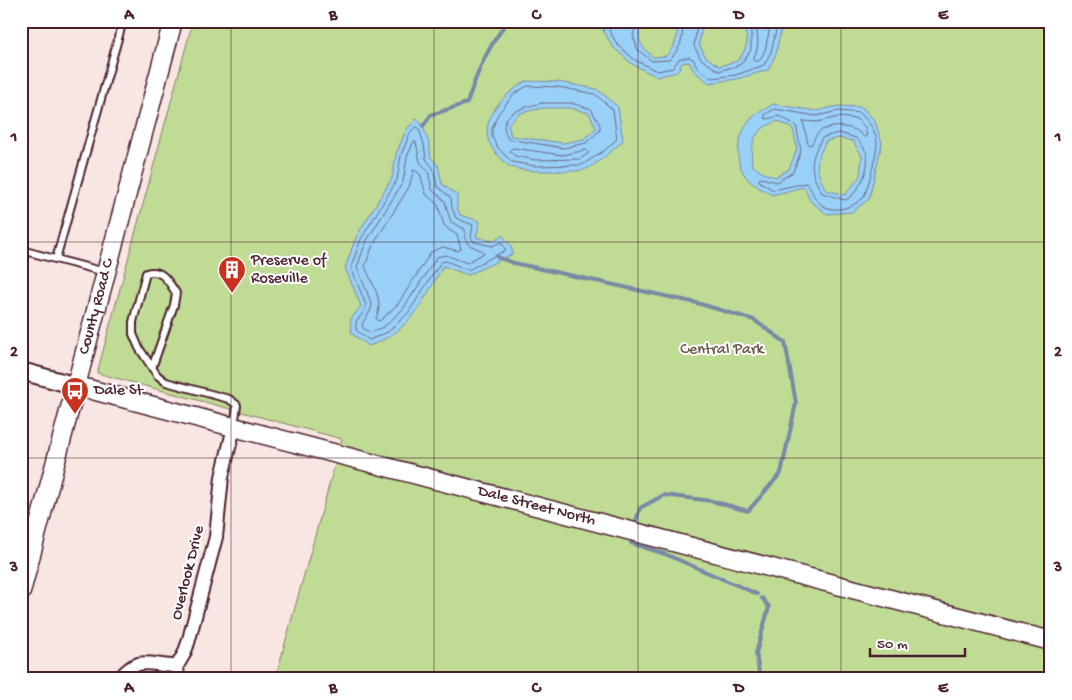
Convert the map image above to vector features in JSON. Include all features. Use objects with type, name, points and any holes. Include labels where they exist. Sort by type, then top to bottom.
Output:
[{"type":"main road","name":"County Road C","points":[[21,592],[172,21]]},
{"type":"main road","name":"Dale Street North","points":[[77,386],[1051,641]]},
{"type":"street","name":"Dale Street North","points":[[21,371],[77,386]]},
{"type":"street","name":"Overlook Drive","points":[[176,666],[188,644],[214,550],[222,477],[234,427]]},
{"type":"street","points":[[120,679],[126,670],[135,664],[147,662],[164,666],[176,666],[178,679]]},
{"type":"lane","points":[[56,259],[123,21]]},
{"type":"lane","points":[[21,250],[107,272]]},
{"type":"lane","points":[[152,368],[174,305],[176,293],[164,276],[152,271],[146,273],[133,322],[133,334],[139,348],[152,368],[157,375],[166,382],[229,399],[237,405],[234,427]]},
{"type":"green space","name":"Central Park","points":[[193,21],[1051,21],[1051,679],[275,679],[342,439],[97,373]]},
{"type":"water","points":[[608,21],[642,21],[640,41],[644,49],[653,57],[666,56],[672,48],[677,35],[674,21],[709,21],[702,27],[699,44],[705,56],[719,66],[738,61],[746,46],[747,38],[740,21],[777,21],[781,29],[776,54],[768,70],[737,79],[709,83],[694,71],[689,62],[682,63],[677,72],[657,77],[632,64],[613,47],[603,30]]},
{"type":"water","points":[[526,81],[558,82],[597,89],[618,107],[623,141],[598,162],[583,170],[534,171],[511,167],[497,154],[490,144],[487,133],[488,123],[499,103]],"holes":[[[543,108],[570,108],[589,113],[596,128],[584,139],[563,143],[511,136],[508,124],[520,113]]]},
{"type":"water","points":[[773,104],[816,111],[838,106],[862,107],[875,121],[882,143],[869,199],[852,212],[827,214],[810,201],[804,187],[772,195],[752,183],[741,169],[738,152],[739,143],[751,119]],"holes":[[[778,121],[793,129],[797,149],[789,169],[776,177],[763,173],[752,165],[752,150],[755,137],[759,132]],[[839,138],[853,141],[862,156],[860,176],[845,195],[826,190],[819,176],[817,165],[826,141]]]},
{"type":"water","points":[[417,118],[423,126],[429,143],[431,158],[438,165],[442,184],[457,195],[457,207],[460,215],[480,221],[476,237],[492,241],[502,235],[511,246],[513,254],[468,275],[443,266],[427,295],[407,322],[390,336],[369,346],[352,334],[350,320],[361,306],[345,268],[356,237],[392,178],[396,154],[406,130]]},
{"type":"waterway","points":[[423,126],[431,115],[467,103],[484,60],[508,21]]},
{"type":"waterway","points":[[497,257],[514,263],[697,303],[754,320],[785,342],[796,403],[781,473],[748,511],[712,501],[664,495],[640,508],[636,521]]},
{"type":"waterway","points":[[631,543],[665,554],[757,594]]},
{"type":"waterway","points":[[760,679],[756,653],[769,607],[762,598]]},
{"type":"place","name":"Preserve of Roseville","points":[[232,294]]},
{"type":"place","name":"Dale St","points":[[75,415]]}]
